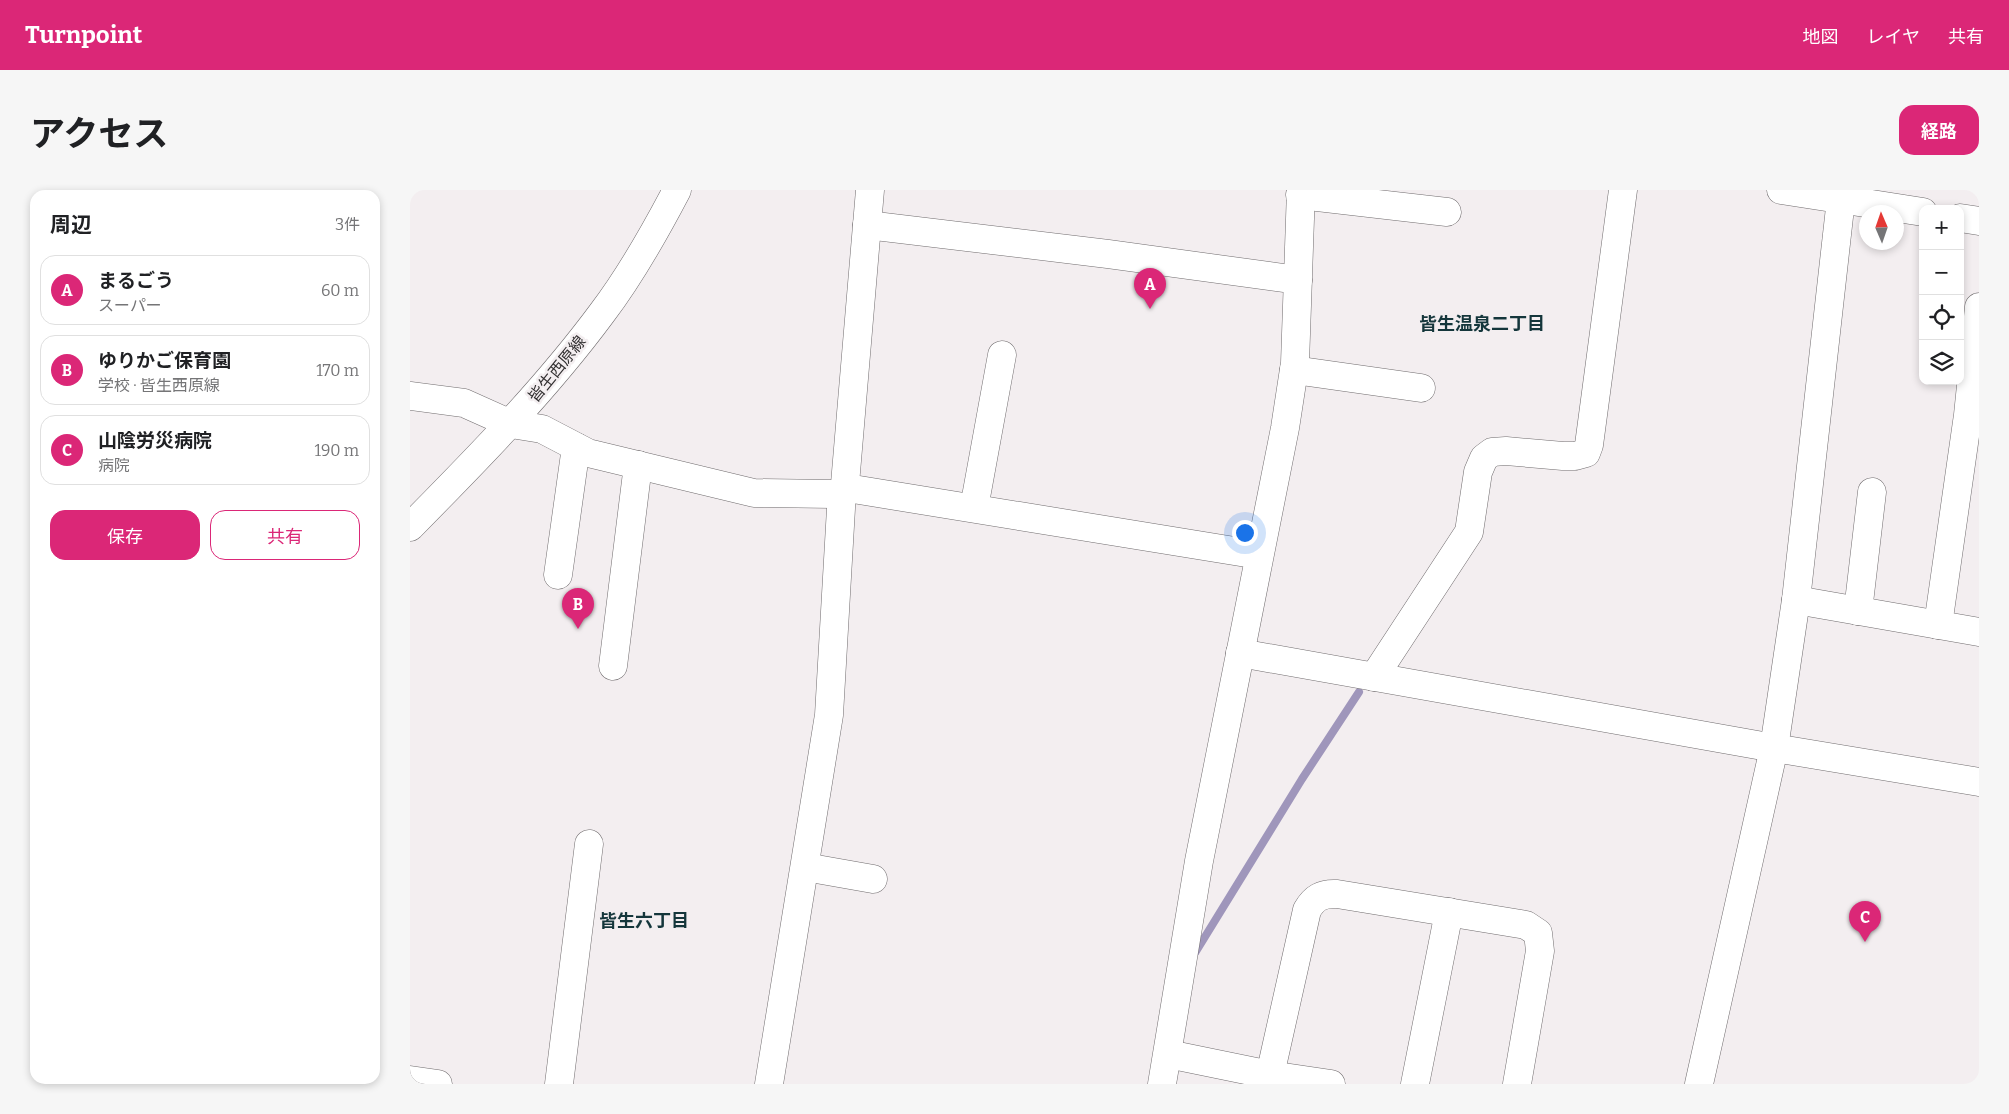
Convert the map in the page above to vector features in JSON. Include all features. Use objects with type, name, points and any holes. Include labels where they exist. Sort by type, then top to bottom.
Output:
[{"type":"street","name":"皆生西原線","points":[[410,527],[511,424],[603,312],[655,232],[677,190]]},
{"type":"street","points":[[769,1084],[829,715],[848,490],[845,476],[870,190]]},
{"type":"street","points":[[1374,677],[1469,532],[1478,472],[1484,458],[1492,452],[1506,451],[1563,456],[1575,456],[1586,453],[1589,444],[1623,190]]},
{"type":"street","points":[[1781,190],[1842,194],[1919,211]]},
{"type":"street","points":[[1162,1084],[1199,861],[1285,428],[1294,370],[1301,192],[1447,212]]},
{"type":"street","points":[[1700,1084],[1774,748],[1796,600],[1842,194]]},
{"type":"street","points":[[1964,219],[1979,221]]},
{"type":"street","points":[[867,225],[1108,254],[1298,280]]},
{"type":"street","points":[[1938,625],[1974,416],[1979,307]]},
{"type":"street","points":[[974,508],[1002,355]]},
{"type":"street","points":[[1294,370],[1421,388]]},
{"type":"street","points":[[410,396],[464,403],[511,424],[542,429],[588,453],[754,493],[833,494],[848,490],[974,508],[1260,555]]},
{"type":"street","points":[[558,575],[576,447]]},
{"type":"street","points":[[612,666],[638,465]]},
{"type":"street","points":[[1858,611],[1872,492]]},
{"type":"street","points":[[1796,600],[1979,632]]},
{"type":"street","points":[[1240,654],[1979,782]]},
{"type":"street","points":[[560,1084],[589,844]]},
{"type":"street","points":[[805,867],[874,879]]},
{"type":"street","points":[[1270,1075],[1307,910],[1318,896],[1336,894],[1526,925],[1538,933],[1540,951],[1517,1084]]},
{"type":"street","points":[[1415,1084],[1449,912]]},
{"type":"street","points":[[1168,1054],[1270,1075],[1331,1084]]},
{"type":"street","points":[[410,1080],[438,1084]]},
{"type":"waterway","points":[[1195,953],[1302,779],[1359,692]]},
{"type":"place","name":"まるごう","points":[[1150,309]]},
{"type":"place","name":"ゆりかご保育園","points":[[578,629]]},
{"type":"place","name":"山陰労災病院","points":[[1865,942]]},
{"type":"district","name":"皆生温泉二丁目","points":[[1482,324]]},
{"type":"district","name":"皆生六丁目","points":[[644,921]]}]
